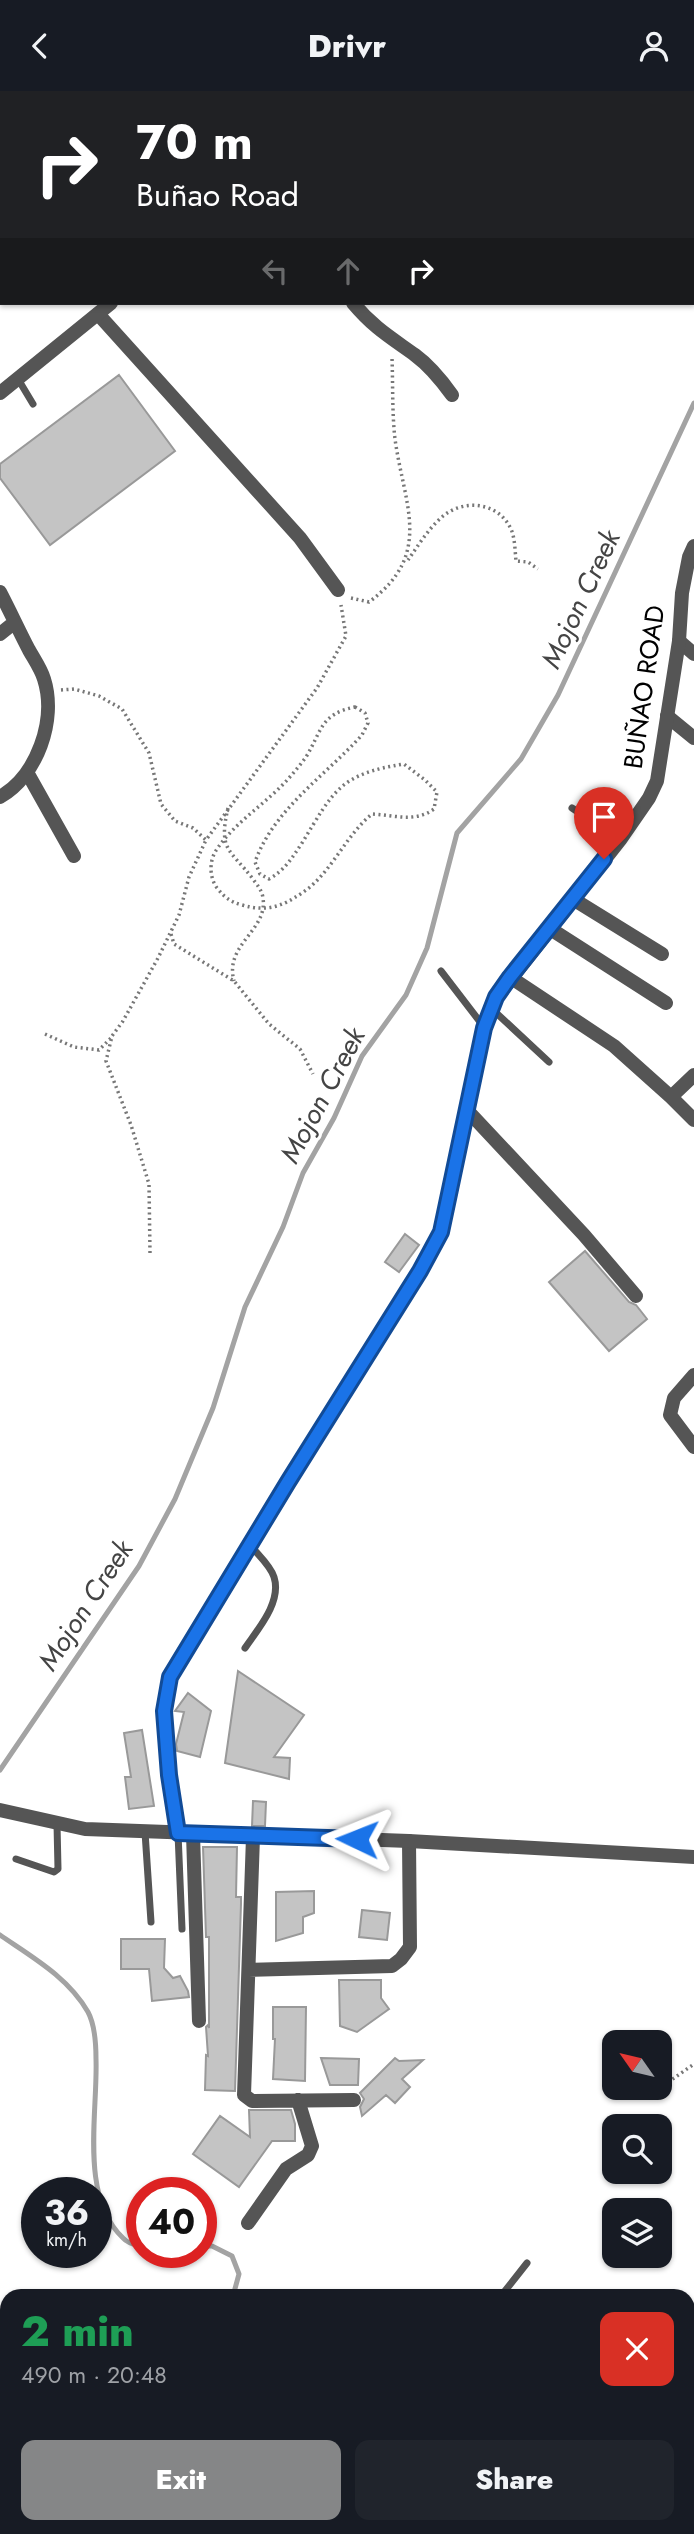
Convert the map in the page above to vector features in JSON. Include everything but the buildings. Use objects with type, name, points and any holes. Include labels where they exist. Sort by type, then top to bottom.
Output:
[{"type":"street","points":[[0,393],[109,305]]},
{"type":"street","points":[[355,305],[370,323],[415,355],[452,395]]},
{"type":"street","points":[[98,314],[300,538],[338,590]]},
{"type":"street","name":"BUÑAO ROAD","points":[[199,2021],[186,1833],[169,1775],[164,1711],[170,1677],[420,1271],[441,1232],[484,1028],[492,1009],[510,977],[620,840],[649,798],[657,781],[679,641],[682,593],[689,557],[694,546]]},
{"type":"street","points":[[0,592],[44,680],[47,706],[43,744],[28,774],[13,790],[0,797]]},
{"type":"street","points":[[0,634],[15,622]]},
{"type":"street","points":[[679,641],[694,654]]},
{"type":"street","points":[[667,716],[694,738]]},
{"type":"street","points":[[28,774],[74,856]]},
{"type":"street","points":[[573,899],[662,954]]},
{"type":"street","points":[[549,928],[666,1003]]},
{"type":"street","points":[[510,977],[614,1046],[694,1121]]},
{"type":"street","points":[[671,1097],[694,1075]]},
{"type":"street","points":[[466,1109],[584,1235],[636,1296]]},
{"type":"street","points":[[694,1375],[674,1398],[670,1415],[694,1447]]},
{"type":"street","points":[[0,1810],[85,1829],[409,1841],[694,1857]]},
{"type":"street","points":[[253,1837],[244,2095],[252,2101],[354,2100]]},
{"type":"street","points":[[249,1970],[391,1966],[401,1959],[410,1947],[409,1841]]},
{"type":"street","points":[[248,2223],[286,2169],[308,2155],[312,2146],[298,2100]]},
{"type":"lane","points":[[18,379],[33,404]]},
{"type":"lane","points":[[572,808],[620,840]]},
{"type":"lane","points":[[442,971],[484,1028]]},
{"type":"lane","points":[[492,1009],[549,1062]]},
{"type":"lane","points":[[245,1648],[272,1607],[275,1590],[274,1578],[250,1545]]},
{"type":"lane","points":[[16,1859],[54,1872],[58,1869],[57,1824]]},
{"type":"lane","points":[[145,1831],[150,1922]]},
{"type":"lane","points":[[182,1929],[186,1833]]},
{"type":"lane","points":[[507,2289],[527,2263]]},
{"type":"path","points":[[391,340],[395,439],[410,530],[410,548],[405,565]]},
{"type":"path","points":[[338,590],[354,600],[369,602],[386,590],[442,517],[462,505],[481,505],[500,515],[511,529],[516,561],[528,562],[538,569]]},
{"type":"path","points":[[45,1034],[74,1047],[99,1050],[123,1021],[171,932],[189,877],[206,840],[228,806],[317,688],[346,636],[338,590]]},
{"type":"path","points":[[45,691],[74,689],[99,696],[122,709],[149,753],[161,804],[175,821],[193,828],[206,840]]},
{"type":"path","points":[[355,707],[365,713],[368,723],[362,735],[303,793],[262,843],[256,862],[260,874],[269,879],[282,872],[318,813],[340,788],[359,774],[404,764],[437,792],[433,809],[423,817],[372,814],[358,825],[306,891],[271,910],[262,909],[230,902],[215,885],[210,871],[215,850],[289,778],[306,756],[327,718],[355,707]]},
{"type":"path","points":[[228,806],[223,827],[226,849],[261,890],[263,901],[260,919],[235,954],[232,972],[234,981]]},
{"type":"path","points":[[171,932],[174,944],[234,981],[269,1024],[300,1049],[313,1073]]},
{"type":"path","points":[[112,1036],[106,1061],[131,1125],[149,1184],[150,1252]]},
{"type":"path","points":[[672,2079],[694,2063]]},
{"type":"waterway","name":"Mojon Creek","points":[[0,1770],[139,1566],[175,1499],[213,1408],[245,1307],[283,1227],[303,1173],[334,1118],[362,1056],[406,995],[427,948],[457,833],[521,759],[558,695],[694,403]]},
{"type":"waterway","name":"Mojon Creek","points":[[0,1935],[60,1978],[88,2012],[95,2035],[96,2053],[96,2177],[100,2200],[109,2220],[126,2240]]},
{"type":"waterway","name":"Mojon Creek","points":[[217,2248],[232,2256],[239,2274],[235,2289]]},
{"type":"route","points":[[357,1839],[178,1833],[169,1775],[164,1711],[170,1677],[420,1271],[441,1232],[484,1028],[496,997],[604,859]]}]
